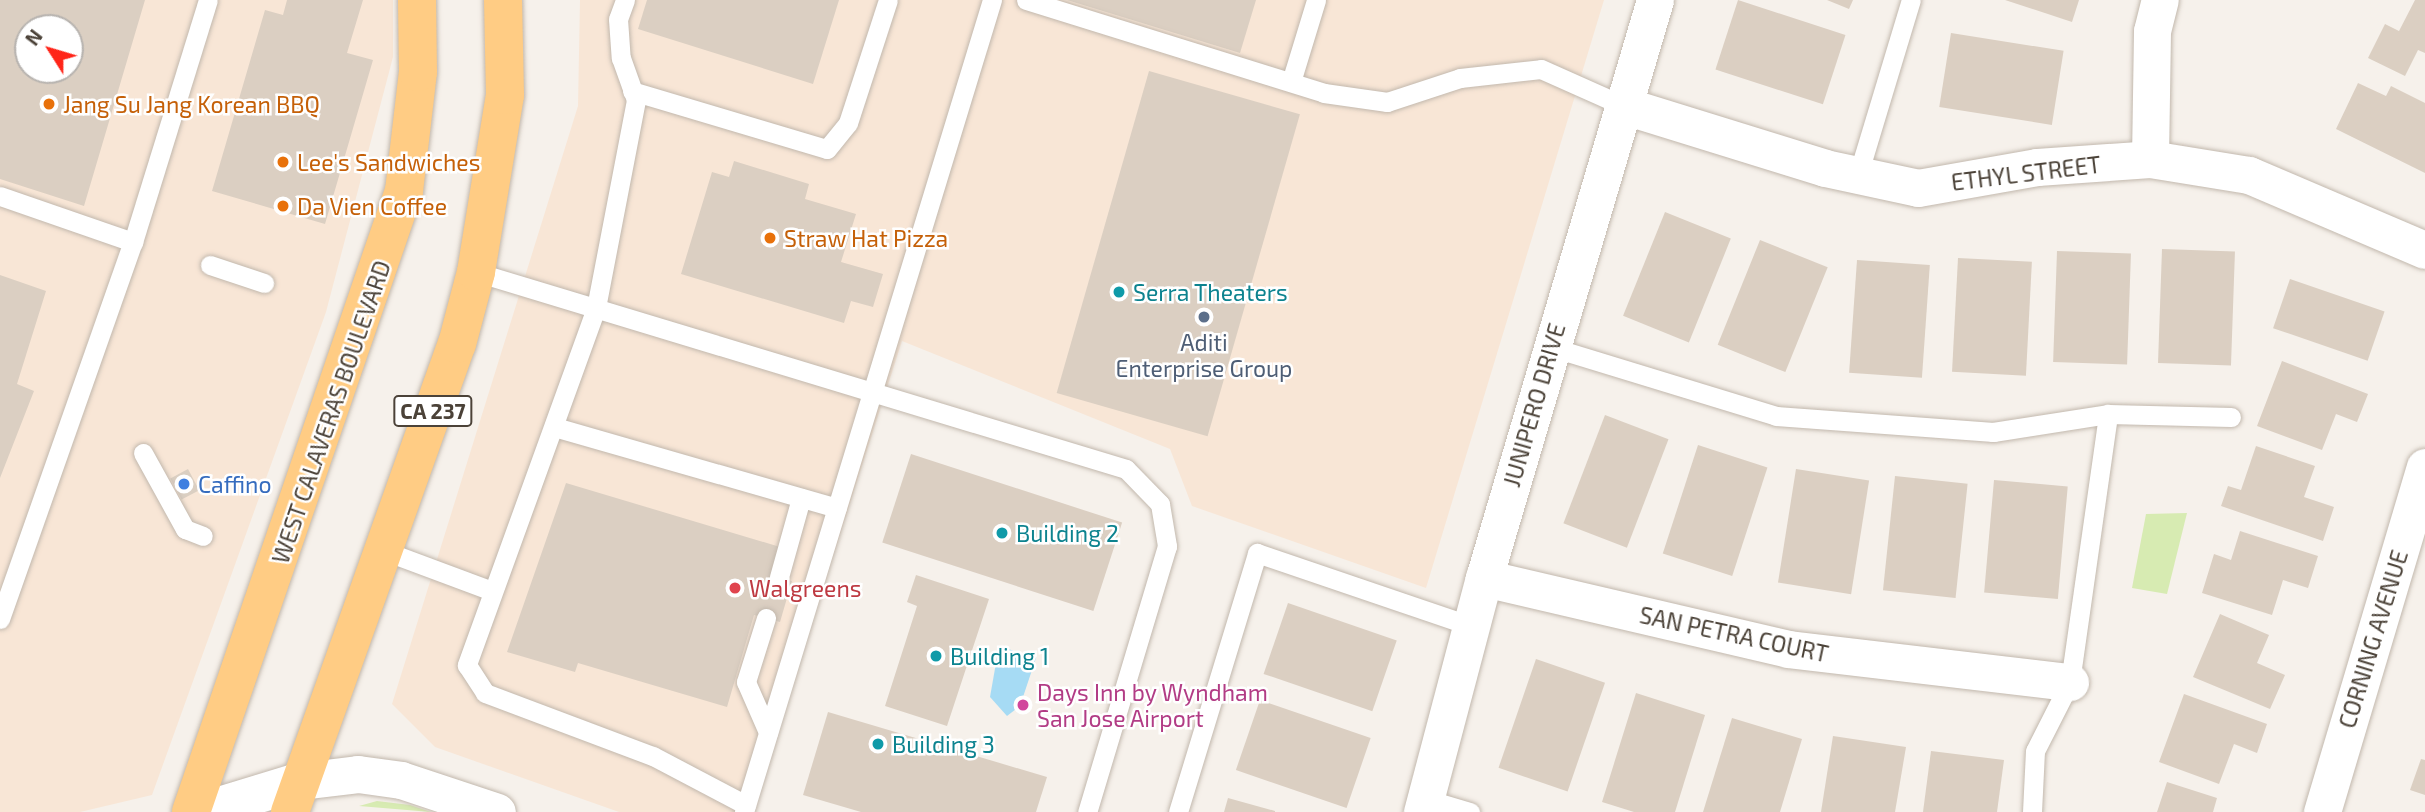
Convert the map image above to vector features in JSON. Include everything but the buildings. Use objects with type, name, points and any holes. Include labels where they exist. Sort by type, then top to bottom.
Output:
[{"type":"highway","name":"WEST CALAVERAS BOULEVARD","points":[[191,812],[397,215],[414,118],[417,0]]},
{"type":"highway","name":"CA 237","points":[[295,797],[476,272],[496,174],[508,9]]},
{"type":"street","name":"JUNIPERO DRIVE","points":[[1424,806],[1484,578],[1655,0]]},
{"type":"street","points":[[2150,159],[2152,30],[2160,0]]},
{"type":"street","name":"ETHYL STREET","points":[[1622,105],[1858,175],[1918,188],[2037,167],[2150,159],[2249,175],[2425,250]]},
{"type":"street","name":"CORNING AVENUE","points":[[2322,812],[2425,467]]},
{"type":"street","name":"SAN PETRA COURT","points":[[1484,578],[1788,649],[2070,682]]},
{"type":"street","points":[[200,812],[295,797],[358,774],[401,780],[497,812]]},
{"type":"lane","points":[[0,619],[133,242],[208,0]]},
{"type":"lane","points":[[625,0],[618,19],[621,58],[636,100],[596,308],[558,428],[492,591],[467,665],[485,694],[653,756],[745,809],[992,0]]},
{"type":"lane","points":[[632,91],[827,149],[848,123],[888,0]]},
{"type":"lane","points":[[1026,0],[1291,82],[1387,102],[1473,75],[1541,69],[1622,105]]},
{"type":"lane","points":[[1291,82],[1316,0]]},
{"type":"lane","points":[[1858,175],[1911,0]]},
{"type":"lane","points":[[0,196],[133,242]]},
{"type":"lane","points":[[210,265],[264,283]]},
{"type":"lane","points":[[476,272],[1126,469],[1160,504],[1167,546],[1087,812]]},
{"type":"lane","points":[[1551,347],[1776,416],[1993,432],[2108,414],[2231,417]]},
{"type":"lane","points":[[2032,812],[2035,751],[2070,682],[2108,414]]},
{"type":"lane","points":[[558,428],[837,508]]},
{"type":"lane","points":[[143,453],[185,529],[202,536]]},
{"type":"lane","points":[[779,577],[801,498]]},
{"type":"lane","points":[[382,551],[492,591]]},
{"type":"lane","points":[[1178,812],[1257,554],[1472,626]]},
{"type":"lane","points":[[766,618],[746,682],[768,732]]},
{"type":"lane","points":[[1424,806],[1470,812]]},
{"type":"shaded area","points":[[0,0],[393,0],[393,57],[326,312],[152,795],[80,812],[0,812]]},
{"type":"shaded area","points":[[580,0],[1604,0],[1426,588],[1192,506],[1170,449],[902,341],[751,812],[619,812],[435,747],[392,704],[578,106]]},
{"type":"green space","points":[[2187,513],[2167,594],[2132,588],[2146,514]]},
{"type":"green space","points":[[377,801],[410,805],[431,812],[359,806]]},
{"type":"water","points":[[999,646],[1036,658],[1020,706],[1007,716],[990,697]]},
{"type":"place","name":"Jang Su Jang Korean BBQ","points":[[49,104]]},
{"type":"place","name":"Lee's Sandwiches","points":[[283,162]]},
{"type":"place","name":"Da Vien Coffee","points":[[283,206]]},
{"type":"place","name":"Straw Hat Pizza","points":[[770,238]]},
{"type":"place","name":"Serra Theaters","points":[[1119,292]]},
{"type":"place","name":"Aditi Enterprise Group","points":[[1204,317]]},
{"type":"place","name":"Caffino","points":[[184,484]]},
{"type":"place","name":"Building 2","points":[[1002,533]]},
{"type":"place","name":"Walgreens","points":[[735,588]]},
{"type":"place","name":"Building 1","points":[[936,656]]},
{"type":"place","name":"Days Inn by Wyndham San Jose Airport","points":[[1023,705]]},
{"type":"place","name":"Building 3","points":[[878,744]]}]
